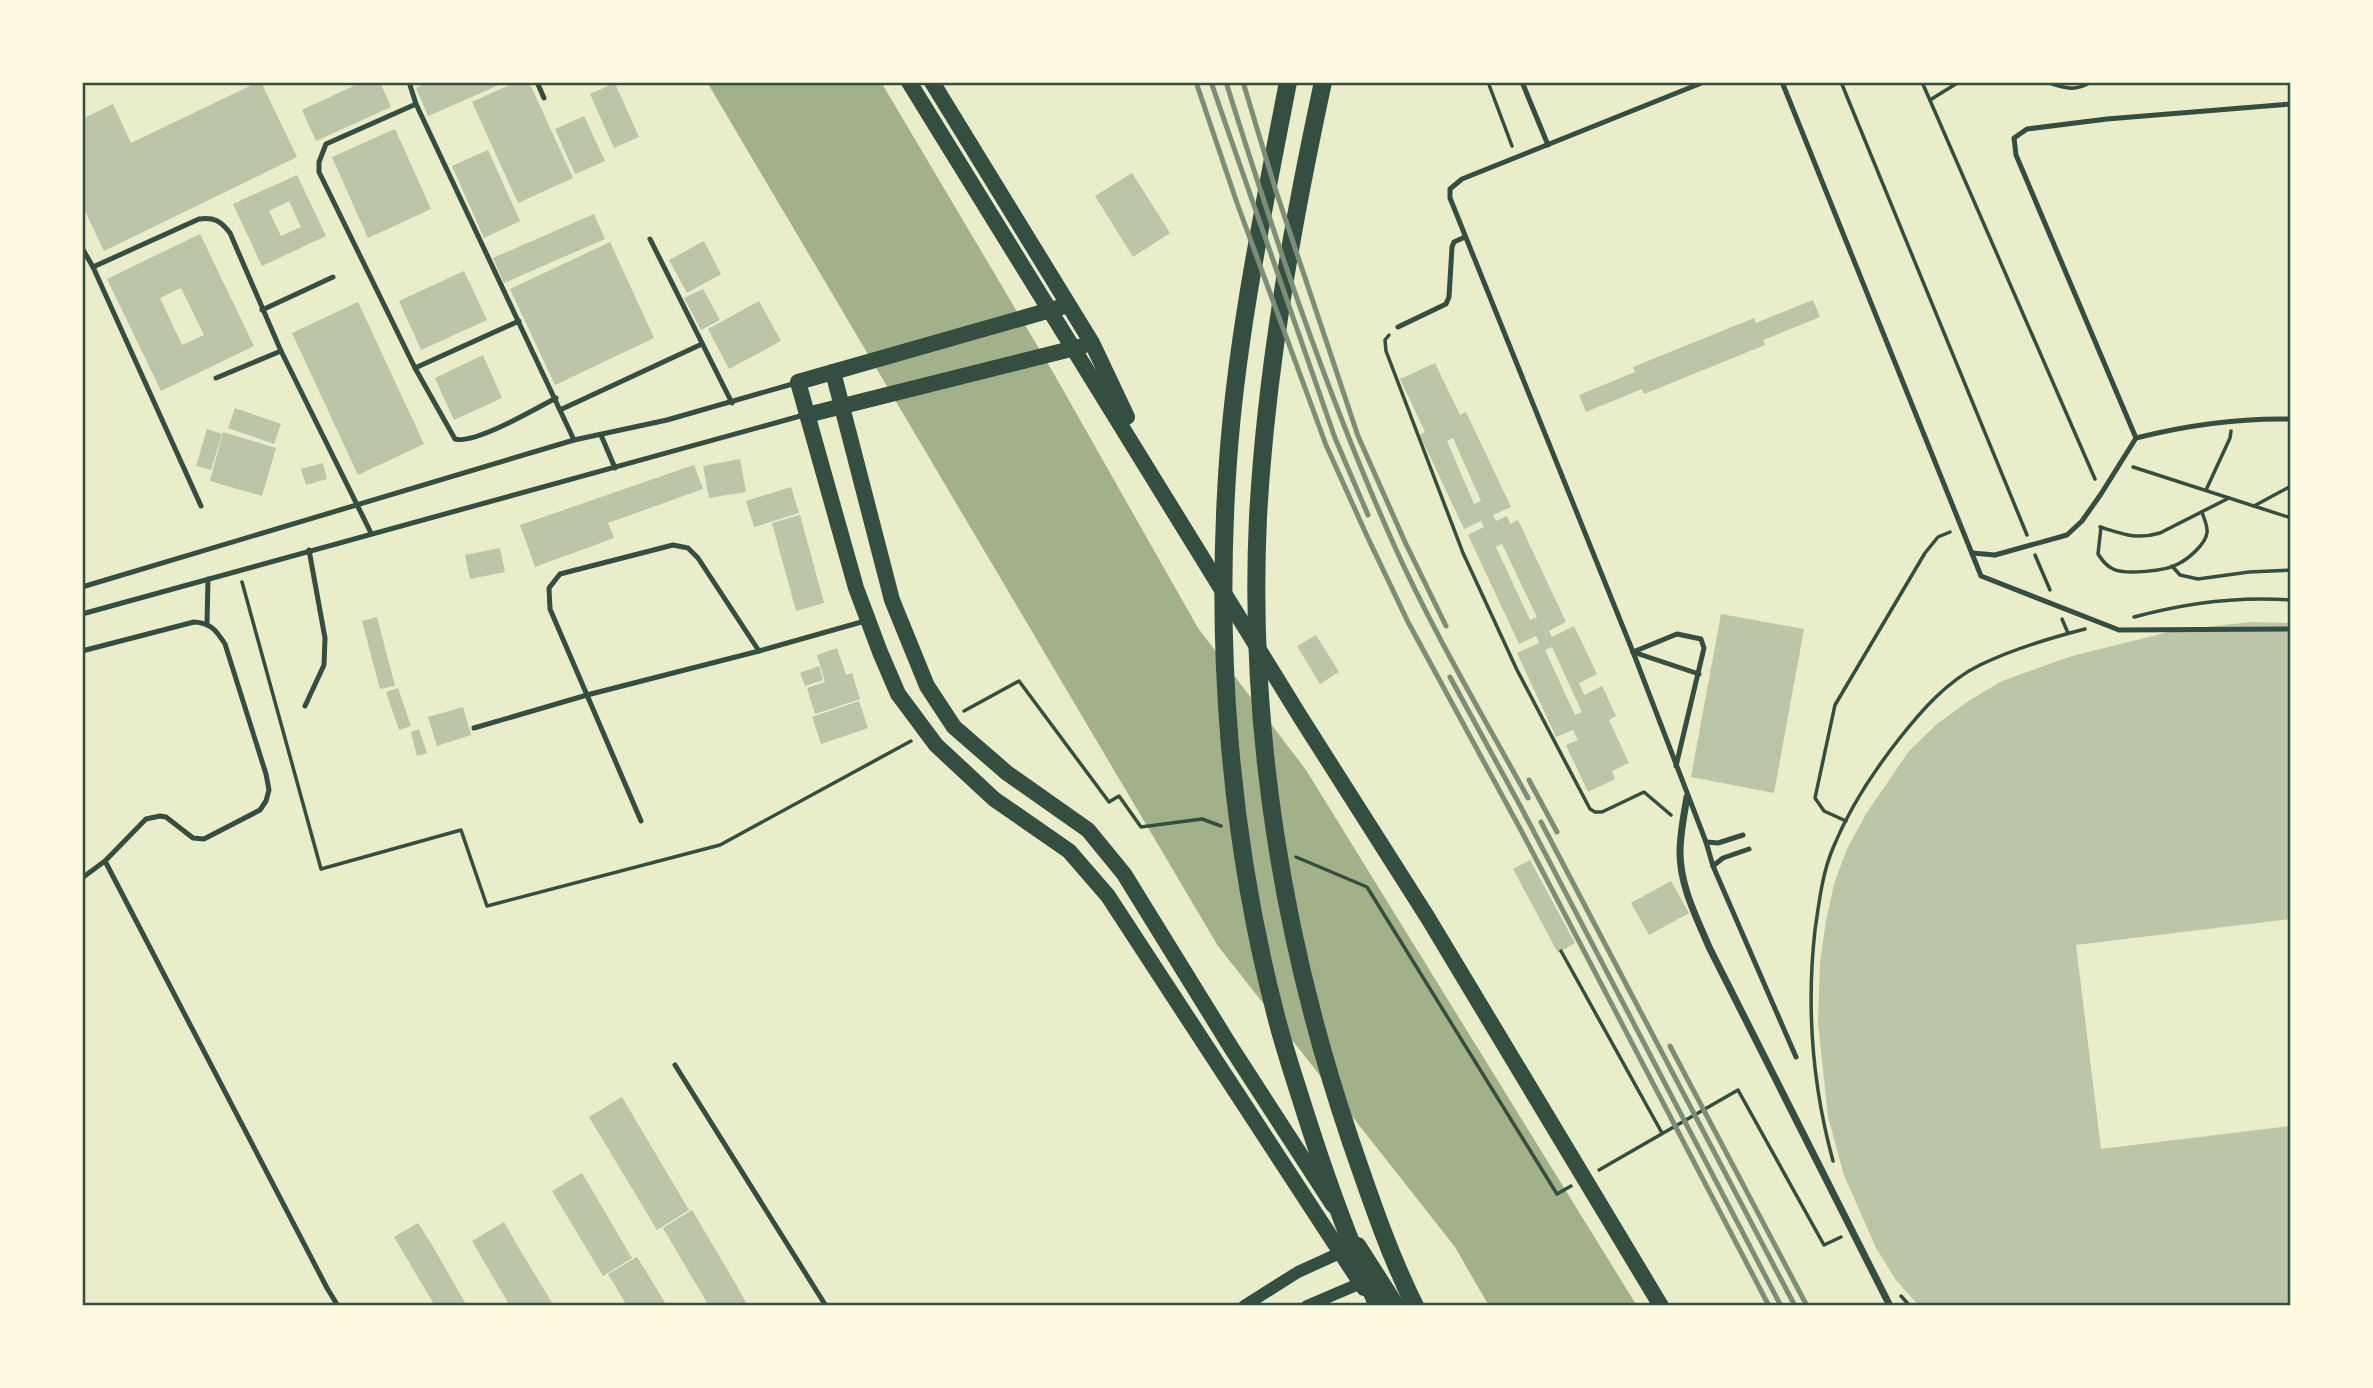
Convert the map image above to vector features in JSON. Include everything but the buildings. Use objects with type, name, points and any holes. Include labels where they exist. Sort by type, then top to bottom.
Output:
[{"type":"highway","points":[[909,82],[1301,718],[1435,929],[1661,1306]]},
{"type":"highway","points":[[932,82],[1093,343],[1161,489]]},
{"type":"highway","points":[[1288,82],[1240,352],[1228,460],[1223,601],[1232,766],[1250,896],[1276,1016],[1328,1184],[1376,1306]]},
{"type":"highway","points":[[1323,82],[1302,180],[1273,355],[1258,518],[1258,635],[1263,737],[1281,874],[1300,972],[1328,1075],[1367,1189],[1415,1306]]},
{"type":"highway","points":[[1068,305],[798,382],[856,588],[898,694],[936,745],[994,799],[1069,851],[1108,896],[1376,1306]]},
{"type":"highway","points":[[807,415],[1093,343]]},
{"type":"highway","points":[[833,372],[891,600],[927,686],[954,727],[1007,774],[1088,830],[1124,874],[1396,1306]]},
{"type":"highway","points":[[880,652],[908,639]]},
{"type":"street","points":[[1687,797],[1680,855],[1682,878],[1689,902],[1715,959],[1890,1306]]},
{"type":"street","points":[[1244,1306],[1298,1272],[1342,1252],[1354,1239]]},
{"type":"street","points":[[1307,1306],[1361,1283],[1373,1270]]},
{"type":"lane","points":[[409,82],[416,104],[562,409],[574,440]]},
{"type":"lane","points":[[537,82],[543,95]]},
{"type":"lane","points":[[1521,82],[1548,145]]},
{"type":"lane","points":[[1704,82],[1462,179],[1450,189],[1452,209],[1633,652],[1713,866],[1796,1057]]},
{"type":"lane","points":[[1782,82],[1981,576],[2119,631],[2291,629]]},
{"type":"lane","points":[[416,104],[326,144],[319,162],[319,172],[415,368],[456,440],[466,440],[498,428],[556,398]]},
{"type":"lane","points":[[2136,438],[2016,155],[2014,138],[2027,129],[2107,119],[2291,104]]},
{"type":"lane","points":[[93,267],[199,219],[217,220],[230,233],[281,351],[371,533]]},
{"type":"lane","points":[[1398,327],[1446,304],[1449,297],[1452,247],[1454,242],[1465,237]]},
{"type":"lane","points":[[650,239],[732,403]]},
{"type":"lane","points":[[82,248],[201,506]]},
{"type":"lane","points":[[262,310],[332,277]]},
{"type":"lane","points":[[415,368],[519,321]]},
{"type":"lane","points":[[562,409],[702,344]]},
{"type":"lane","points":[[216,378],[281,351]]},
{"type":"lane","points":[[82,587],[574,440],[667,421],[798,382]]},
{"type":"lane","points":[[82,614],[807,415]]},
{"type":"lane","points":[[1972,553],[1995,555],[2067,535],[2082,521],[2136,438],[2179,427],[2231,420],[2291,419]]},
{"type":"lane","points":[[601,435],[615,468]]},
{"type":"lane","points":[[641,821],[550,609],[549,588],[560,574],[673,545],[688,548],[698,558],[759,651]]},
{"type":"lane","points":[[305,706],[324,665],[325,638],[309,550]]},
{"type":"lane","points":[[207,623],[208,579]]},
{"type":"lane","points":[[474,728],[587,695],[868,621]]},
{"type":"lane","points":[[82,651],[194,622],[207,623],[225,644],[267,774],[269,790],[260,810],[204,839],[193,838],[166,817],[146,820],[105,861],[82,878]]},
{"type":"lane","points":[[1633,652],[1677,634],[1701,639],[1704,648],[1699,674],[1676,766]]},
{"type":"lane","points":[[1633,652],[1699,674]]},
{"type":"lane","points":[[1706,842],[1718,843],[1744,835]]},
{"type":"lane","points":[[1713,866],[1724,858],[1749,849]]},
{"type":"lane","points":[[105,861],[338,1306]]},
{"type":"lane","points":[[675,1065],[826,1306]]},
{"type":"path","points":[[1488,82],[1516,157]]},
{"type":"path","points":[[1841,82],[2052,595]]},
{"type":"path","points":[[1922,82],[2101,494]]},
{"type":"path","points":[[1930,100],[1959,82]]},
{"type":"path","points":[[2045,82],[2072,89],[2080,89],[2091,82]]},
{"type":"path","points":[[1398,327],[1387,336],[1386,352],[1463,553],[1533,703],[1590,809],[1602,812],[1644,792],[1683,826]]},
{"type":"path","points":[[2206,490],[2230,438],[2231,420]]},
{"type":"path","points":[[2120,463],[2291,518]]},
{"type":"path","points":[[2254,506],[2291,486]]},
{"type":"path","points":[[2082,521],[2135,537],[2148,537],[2230,498]]},
{"type":"path","points":[[2101,527],[2098,554],[2103,562],[2112,569],[2121,571],[2147,570],[2172,566],[2202,544],[2207,537],[2207,528],[2202,512]]},
{"type":"path","points":[[1846,821],[1824,811],[1815,798],[1835,705],[1931,544],[1938,537],[1962,528]]},
{"type":"path","points":[[2172,566],[2180,575],[2198,579],[2291,570]]},
{"type":"path","points":[[238,570],[321,869],[461,830],[487,906],[720,845],[912,741]]},
{"type":"path","points":[[2128,618],[2189,604],[2233,599],[2291,600]]},
{"type":"path","points":[[2057,608],[2068,634]]},
{"type":"path","points":[[1834,1164],[1824,1127],[1813,1061],[1809,1003],[1820,895],[1833,849],[1846,821],[1881,761],[1921,710],[1947,687],[1979,665],[2092,627]]},
{"type":"path","points":[[959,714],[1018,681],[1109,802],[1119,796],[1141,827]]},
{"type":"path","points":[[1561,951],[1662,1133]]},
{"type":"path","points":[[1897,1292],[1910,1306]]},
{"type":"shaded area","points":[[707,82],[881,82],[1054,374],[1198,628],[1306,770],[1637,1306],[1489,1306],[1455,1247],[1218,946]]},
{"type":"railway","points":[[1196,82],[1237,203],[1326,445],[1367,536],[1408,622],[1523,834],[1769,1306]]},
{"type":"railway","points":[[1211,82],[1335,438],[1368,515]]},
{"type":"railway","points":[[1226,82],[1324,374],[1394,545],[1458,673],[1528,798]]},
{"type":"railway","points":[[1243,82],[1275,188],[1358,436],[1446,626]]},
{"type":"railway","points":[[1450,677],[1523,811],[1781,1306]]},
{"type":"railway","points":[[1529,780],[1557,832]]},
{"type":"railway","points":[[1541,822],[1795,1306]]},
{"type":"railway","points":[[1670,1046],[1807,1306]]}]
